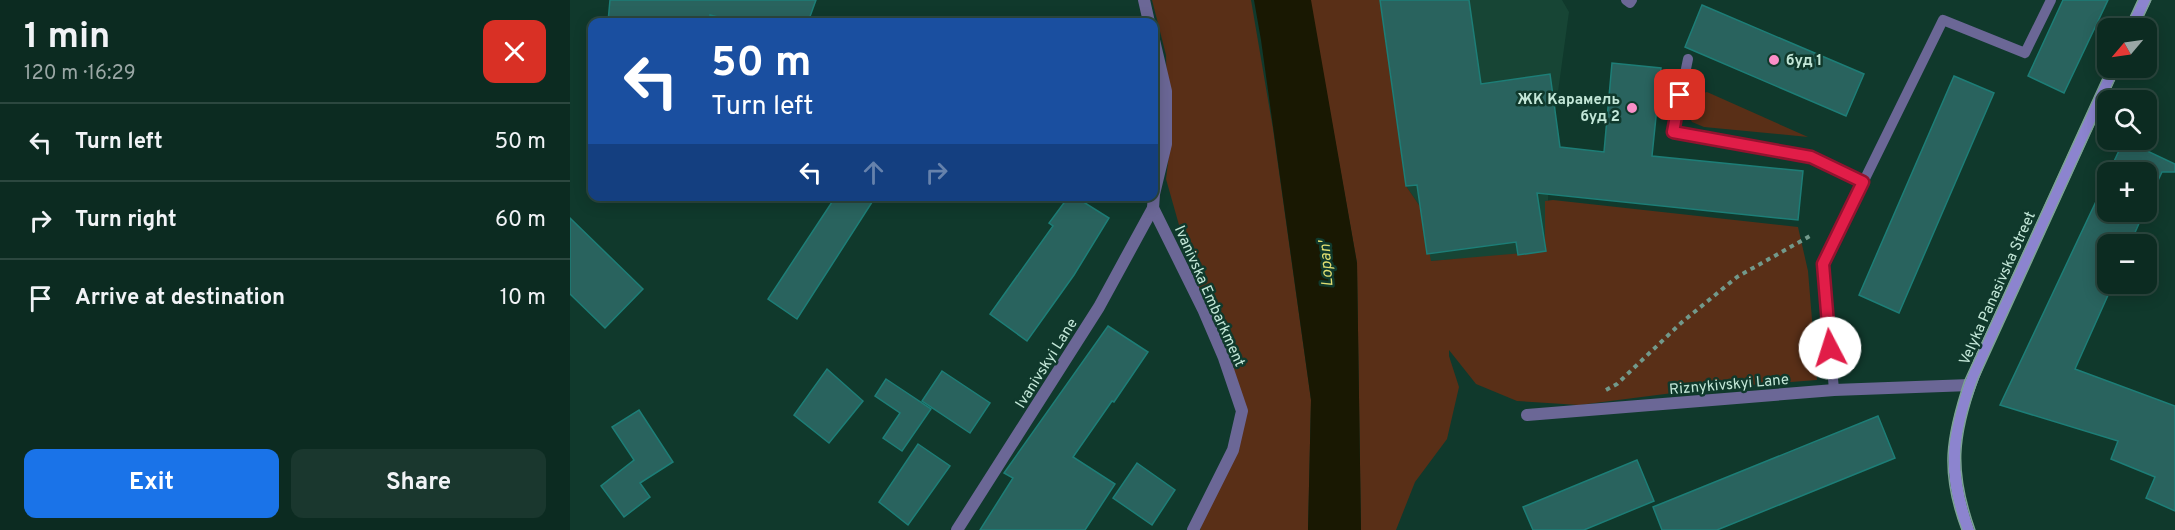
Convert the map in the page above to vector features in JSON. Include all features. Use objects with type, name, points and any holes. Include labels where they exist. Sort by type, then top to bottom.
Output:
[{"type":"street","points":[[1144,0],[1148,18]]},
{"type":"street","points":[[2137,18],[2145,0]]},
{"type":"street","points":[[1158,57],[1166,91],[1166,144],[1158,177]]},
{"type":"street","name":"Velyka Panasivska Street","points":[[1968,530],[1955,479],[1953,451],[1959,415],[1970,385],[2109,78]]},
{"type":"street","points":[[1154,201],[1154,208]]},
{"type":"street","name":"Ivanivskyi Lane","points":[[957,530],[1099,307],[1154,208]]},
{"type":"street","name":"Ivanivska Embarkment","points":[[1154,208],[1203,309],[1224,358],[1242,411],[1233,450],[1193,530]]},
{"type":"street","name":"Riznykivskyi Lane","points":[[1527,416],[1834,390],[1970,385]]},
{"type":"lane","points":[[1626,0],[1630,3],[1632,0]]},
{"type":"lane","points":[[1834,390],[1823,264],[1943,20],[2025,53],[2051,0]]},
{"type":"lane","points":[[1688,59],[1673,132],[1811,157],[1863,182]]},
{"type":"path","points":[[1598,395],[1617,384],[1681,323],[1737,277],[1810,236]]},
{"type":"shaded area","points":[[1152,0],[1251,0],[1273,129],[1311,400],[1308,530],[1200,530],[1242,411],[1215,330],[1192,271],[1166,179],[1169,154],[1166,55]]},
{"type":"shaded area","points":[[1310,0],[1380,0],[1406,186],[1421,208],[1431,261],[1545,251],[1545,201],[1553,200],[1798,227],[1808,271],[1817,380],[1712,388],[1579,405],[1517,401],[1476,384],[1449,350],[1459,387],[1447,439],[1415,482],[1396,530],[1361,530],[1357,263]]},
{"type":"shaded area","points":[[1380,0],[1562,0],[1569,12],[1550,150],[1546,251],[1429,261],[1421,208],[1406,186]]},
{"type":"shaded area","points":[[1707,92],[1808,137],[1704,127],[1692,122],[1689,116],[1700,94]]},
{"type":"water","name":"Lopan'","points":[[1254,0],[1311,0],[1357,263],[1361,530],[1308,530],[1311,400]]},
{"type":"building","points":[[610,0],[816,0],[809,18],[722,18],[710,15],[710,18],[608,18]]},
{"type":"building","points":[[1380,0],[1469,0],[1481,84],[1550,74],[1560,147],[1604,152],[1612,63],[1661,68],[1652,156],[1803,171],[1798,220],[1537,193],[1546,251],[1518,255],[1516,242],[1427,254],[1417,185],[1406,186]]},
{"type":"building","points":[[2063,0],[2108,0],[2099,18],[2097,18],[2097,23],[2064,93],[2028,76]]},
{"type":"building","name":"буд 1","points":[[1702,5],[1864,74],[1846,116],[1685,47]]},
{"type":"building","points":[[1954,76],[1994,93],[1899,313],[1859,295]]},
{"type":"building","points":[[2119,150],[2145,150],[2175,164],[2175,172],[2162,172],[2157,183],[2157,162],[2114,162]]},
{"type":"building","points":[[2097,199],[2097,222],[2140,222],[2134,234],[2097,234],[2097,294],[2109,294],[2075,369],[2175,406],[2175,511],[2146,498],[2155,477],[2111,459],[2118,441],[2000,405]]},
{"type":"building","points":[[833,201],[873,201],[797,319],[768,299]]},
{"type":"building","points":[[1065,201],[1082,201],[1109,218],[1074,275],[1027,341],[990,314],[1053,226],[1049,223]]},
{"type":"building","points":[[570,218],[643,289],[605,328],[570,294]]},
{"type":"building","points":[[1108,326],[1148,352],[1073,457],[1115,484],[1085,530],[980,530],[1013,478],[1004,473]]},
{"type":"building","points":[[827,369],[863,401],[829,443],[794,415]]},
{"type":"building","points":[[942,371],[990,403],[970,433],[922,401]]},
{"type":"building","points":[[886,379],[931,409],[902,451],[883,438],[900,413],[875,396]]},
{"type":"building","points":[[639,410],[673,462],[640,483],[650,497],[624,517],[601,486],[634,460],[612,427]]},
{"type":"building","points":[[1878,416],[1895,458],[1717,530],[1662,530],[1653,507]]},
{"type":"building","points":[[918,444],[950,466],[908,525],[879,502]]},
{"type":"building","points":[[1637,460],[1654,501],[1584,530],[1533,530],[1523,507]]},
{"type":"building","points":[[1137,463],[1175,490],[1152,525],[1113,498]]},
{"type":"tram line","points":[[2130,18],[2138,0]]},
{"type":"tram line","points":[[2143,18],[2151,0]]},
{"type":"tram line","points":[[1962,530],[1951,490],[1948,455],[1953,419],[1965,380],[2103,78]]},
{"type":"tram line","points":[[1975,530],[1968,509],[1961,472],[1962,437],[1971,400],[1978,379],[2115,78]]},
{"type":"place","name":"буд 1","points":[[1774,60]]},
{"type":"place","name":"ЖК Карамель буд 2","points":[[1632,108]]},
{"type":"route","points":[[1680,95],[1673,132],[1811,157],[1863,182],[1823,264],[1830,348]]}]
